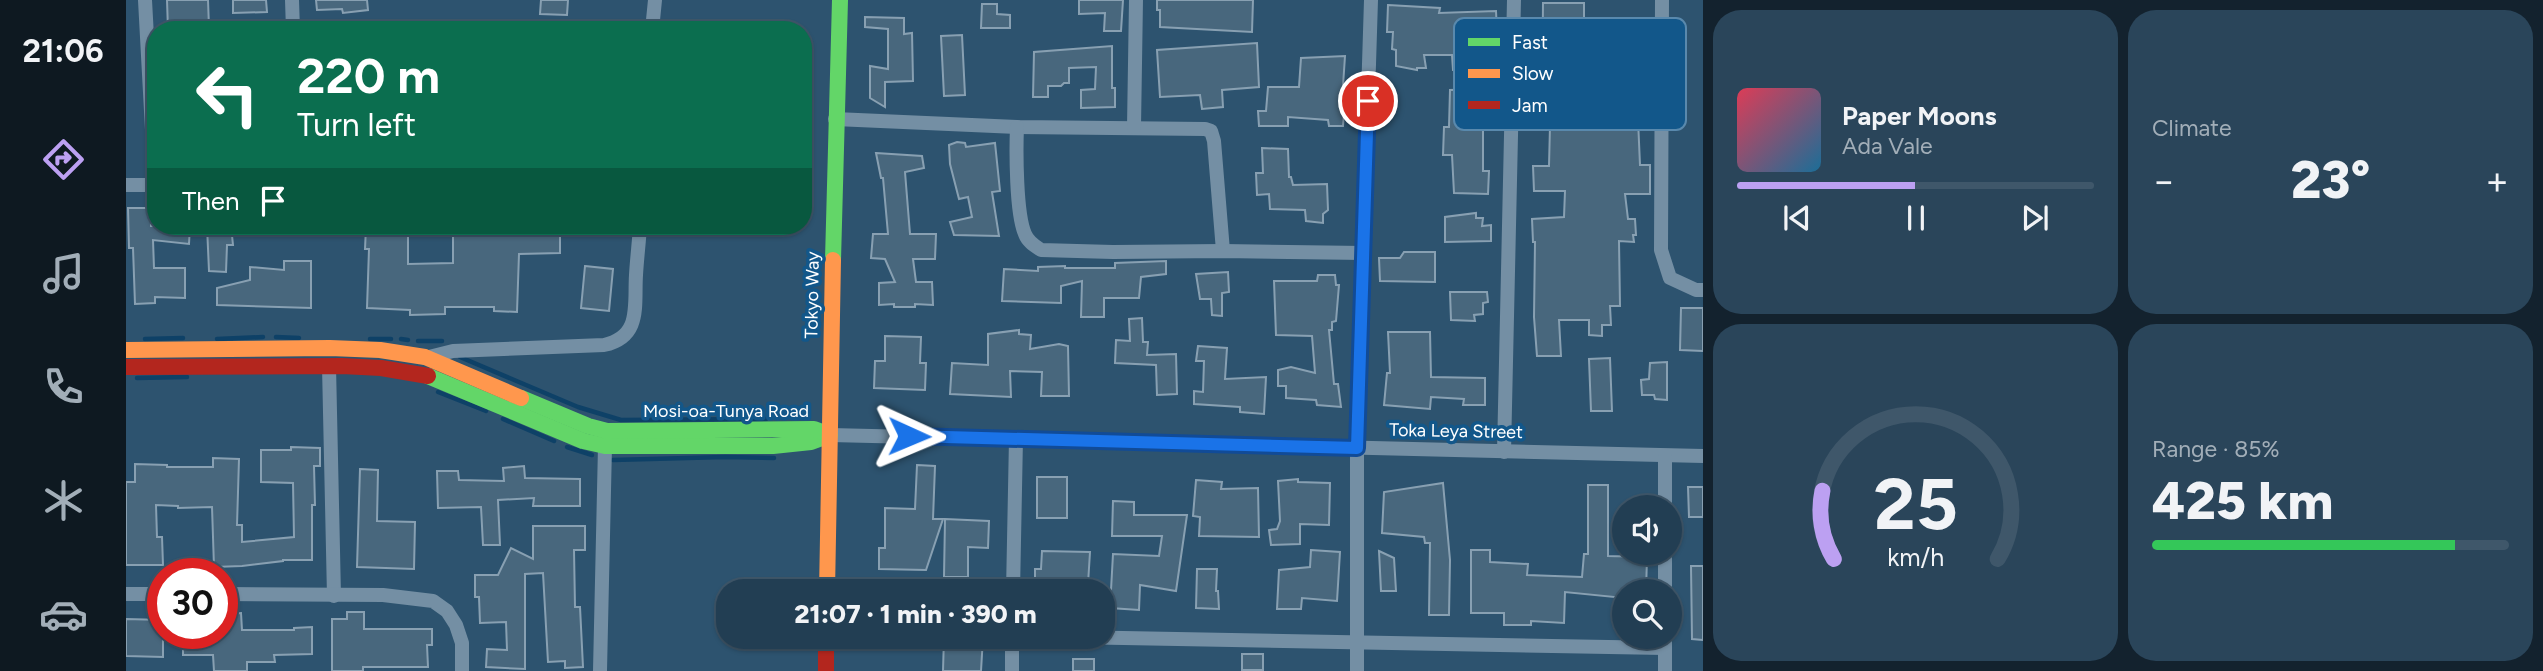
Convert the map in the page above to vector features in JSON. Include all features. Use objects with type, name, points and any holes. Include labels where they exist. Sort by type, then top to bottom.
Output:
[{"type":"main road","name":"Tokyo Way","points":[[827,579],[829,386],[840,0]]},
{"type":"main road","name":"Mosi-oa-Tunya Road","points":[[126,350],[380,350],[425,357],[588,426],[607,430],[814,429],[830,435]]},
{"type":"main road","name":"Mosi-oa-Tunya Road","points":[[126,367],[329,366],[416,371],[583,441],[606,446],[773,446],[811,442],[830,435]]},
{"type":"main road","points":[[788,429],[811,418],[820,409],[829,386]]},
{"type":"main road","points":[[773,446],[791,447],[808,453],[821,465],[830,480]]},
{"type":"main road","points":[[826,649],[826,671]]},
{"type":"street","points":[[145,0],[147,37]]},
{"type":"street","points":[[292,0],[293,21]]},
{"type":"street","points":[[653,21],[655,0]]},
{"type":"street","points":[[1134,127],[1136,0]]},
{"type":"street","points":[[1357,671],[1357,448],[1371,0]]},
{"type":"street","points":[[1514,0],[1514,18]]},
{"type":"street","points":[[1662,0],[1662,18]]},
{"type":"street","points":[[835,119],[1017,127],[1192,128],[1210,131],[1214,141],[1223,251]]},
{"type":"street","points":[[1017,127],[1016,159],[1022,222],[1025,235],[1033,246],[1041,250],[1364,253]]},
{"type":"street","points":[[1504,452],[1511,130]]},
{"type":"street","points":[[1661,130],[1661,250],[1670,278],[1696,290],[1703,290]]},
{"type":"street","points":[[126,185],[147,185]]},
{"type":"street","points":[[416,371],[425,357],[453,351],[604,345],[618,342],[626,335],[634,321],[639,235]]},
{"type":"street","points":[[329,366],[334,596]]},
{"type":"street","name":"Toka Leya Street","points":[[830,435],[1703,456]]},
{"type":"street","points":[[1013,579],[1016,438]]},
{"type":"street","points":[[600,671],[606,446]]},
{"type":"street","points":[[1665,456],[1665,495]]},
{"type":"street","points":[[126,594],[147,594]]},
{"type":"street","points":[[238,594],[383,595],[433,601],[447,611],[456,625],[462,643],[462,671]]},
{"type":"street","points":[[1115,638],[1612,643]]},
{"type":"street","points":[[1012,649],[1012,671]]},
{"type":"street","points":[[1665,649],[1665,671]]},
{"type":"building","points":[[167,0],[208,0],[209,21],[168,21]]},
{"type":"building","points":[[233,0],[266,0],[267,12],[233,13]]},
{"type":"building","points":[[316,0],[367,0],[368,10],[343,13],[342,9],[317,10]]},
{"type":"building","points":[[541,0],[568,0],[567,15],[540,14]]},
{"type":"building","points":[[1079,0],[1123,0],[1121,31],[1104,31],[1105,13],[1079,14]]},
{"type":"building","points":[[1157,0],[1253,0],[1252,32],[1160,27]]},
{"type":"building","points":[[1543,3],[1584,3],[1584,18],[1543,18]]},
{"type":"building","points":[[982,4],[997,4],[997,14],[1010,15],[1010,28],[981,28]]},
{"type":"building","points":[[1388,5],[1440,8],[1439,13],[1496,11],[1496,18],[1454,18],[1454,70],[1452,55],[1424,55],[1426,68],[1417,70],[1396,66],[1396,50],[1392,49],[1393,32],[1387,32]]},
{"type":"building","points":[[865,17],[904,18],[904,34],[912,33],[913,81],[885,82],[885,107],[870,98],[870,66],[888,69],[888,29],[865,27]]},
{"type":"building","points":[[962,35],[965,95],[944,96],[941,36]]},
{"type":"building","points":[[1257,43],[1259,87],[1222,90],[1223,107],[1202,109],[1200,95],[1160,97],[1157,50]]},
{"type":"building","points":[[1112,46],[1115,107],[1081,108],[1081,90],[1095,89],[1096,67],[1069,68],[1069,83],[1048,86],[1048,97],[1033,97],[1034,52]]},
{"type":"building","points":[[1345,56],[1343,126],[1329,126],[1328,120],[1288,117],[1288,126],[1259,126],[1258,111],[1266,111],[1268,87],[1299,87],[1301,58]]},
{"type":"building","points":[[1450,90],[1454,90],[1454,130],[1483,130],[1483,171],[1489,171],[1488,194],[1454,193],[1452,155],[1443,155],[1444,127],[1449,127]]},
{"type":"building","points":[[1550,130],[1638,130],[1640,165],[1650,165],[1650,194],[1625,194],[1628,219],[1635,219],[1636,235],[1633,235],[1634,242],[1619,241],[1620,306],[1610,306],[1611,325],[1602,325],[1602,336],[1589,335],[1589,320],[1559,320],[1561,356],[1537,356],[1534,317],[1535,242],[1532,219],[1564,217],[1565,191],[1534,191],[1533,166],[1549,166]]},
{"type":"building","points":[[965,143],[966,147],[995,143],[1000,191],[992,192],[999,236],[954,235],[950,222],[972,217],[968,197],[959,199],[950,164],[949,145]]},
{"type":"building","points":[[1262,148],[1288,149],[1289,177],[1293,185],[1327,184],[1328,210],[1323,214],[1323,223],[1306,221],[1305,210],[1270,209],[1269,194],[1257,195],[1256,173],[1263,173]]},
{"type":"building","points":[[876,153],[922,156],[924,168],[905,172],[910,234],[936,234],[935,259],[913,259],[916,282],[932,282],[933,305],[879,305],[879,283],[895,282],[885,259],[871,258],[873,234],[888,234],[883,178]]},
{"type":"building","points":[[128,208],[147,208],[147,235],[190,235],[189,244],[153,240],[154,268],[185,268],[185,298],[155,297],[155,303],[135,304],[133,248],[129,248]]},
{"type":"building","points":[[1476,213],[1476,218],[1483,218],[1482,226],[1491,225],[1491,241],[1445,242],[1445,217]]},
{"type":"building","points":[[207,235],[232,235],[233,245],[227,245],[226,272],[209,271]]},
{"type":"building","points":[[366,235],[408,235],[408,264],[453,263],[453,235],[560,235],[560,253],[519,254],[517,312],[494,311],[494,307],[445,307],[445,314],[410,315],[410,310],[367,308],[369,249],[365,249]]},
{"type":"building","points":[[1404,252],[1435,252],[1435,282],[1380,281],[1379,258],[1400,258]]},
{"type":"building","points":[[284,261],[311,261],[311,308],[217,305],[217,288],[250,280],[250,267],[284,270]]},
{"type":"building","points":[[1166,261],[1166,274],[1141,277],[1139,298],[1104,298],[1104,317],[1081,317],[1082,281],[1061,286],[1061,303],[1002,301],[1004,269],[1038,271],[1038,267],[1065,266],[1115,268],[1115,263]]},
{"type":"building","points":[[585,266],[613,269],[609,311],[581,308]]},
{"type":"building","points":[[1228,272],[1229,292],[1222,293],[1222,316],[1212,315],[1211,299],[1200,299],[1196,274]]},
{"type":"building","points":[[1318,275],[1335,275],[1336,285],[1339,285],[1336,321],[1332,322],[1332,330],[1329,330],[1334,384],[1338,384],[1341,407],[1317,405],[1316,400],[1286,398],[1286,386],[1278,386],[1278,370],[1291,367],[1315,373],[1312,336],[1276,335],[1274,281],[1317,281]]},
{"type":"building","points":[[1450,292],[1487,292],[1488,302],[1483,303],[1483,314],[1474,315],[1475,321],[1451,320]]},
{"type":"building","points":[[1681,308],[1703,308],[1703,351],[1680,350]]},
{"type":"building","points":[[1142,318],[1143,342],[1148,342],[1147,355],[1176,354],[1177,394],[1157,395],[1156,365],[1115,363],[1116,340],[1130,341],[1129,319]]},
{"type":"building","points":[[1019,330],[1019,334],[1031,335],[1030,349],[1059,344],[1068,346],[1069,396],[1041,396],[1042,372],[1010,371],[1011,397],[950,394],[952,363],[988,365],[988,334]]},
{"type":"building","points":[[1388,332],[1430,332],[1431,377],[1485,378],[1485,405],[1463,405],[1464,399],[1431,397],[1430,409],[1384,405],[1387,373],[1390,373]]},
{"type":"building","points":[[885,336],[921,337],[920,363],[926,363],[925,390],[874,388],[875,361],[885,361]]},
{"type":"building","points":[[1198,346],[1227,348],[1225,379],[1266,377],[1264,414],[1240,412],[1240,407],[1194,404],[1194,391],[1203,392],[1204,361],[1196,361]]},
{"type":"building","points":[[1610,358],[1612,411],[1591,411],[1589,359]]},
{"type":"building","points":[[1667,362],[1667,400],[1655,399],[1654,395],[1642,395],[1641,380],[1649,379],[1650,363]]},
{"type":"building","points":[[291,447],[320,448],[320,466],[314,466],[312,560],[283,560],[238,566],[238,558],[214,558],[212,507],[178,508],[156,505],[157,537],[162,537],[163,558],[147,558],[147,565],[126,565],[126,482],[135,482],[135,464],[213,467],[213,458],[239,459],[237,525],[242,525],[242,542],[294,537],[293,483],[261,482],[261,450],[291,450]]},
{"type":"building","points":[[917,465],[935,466],[933,519],[943,519],[926,570],[879,569],[879,548],[885,548],[885,508],[915,509]]},
{"type":"building","points":[[524,466],[525,478],[580,479],[580,506],[533,506],[534,498],[498,500],[500,545],[483,545],[481,507],[438,508],[437,471],[458,471],[459,480],[504,481],[503,468]]},
{"type":"building","points":[[360,469],[378,470],[377,521],[415,522],[414,569],[357,567]]},
{"type":"building","points":[[1037,477],[1067,477],[1067,518],[1037,518]]},
{"type":"building","points":[[1298,479],[1298,482],[1330,483],[1329,525],[1300,524],[1300,544],[1271,545],[1269,530],[1277,529],[1280,521],[1278,481]]},
{"type":"building","points":[[1196,480],[1222,482],[1221,489],[1258,488],[1259,537],[1199,536],[1200,517],[1193,516]]},
{"type":"building","points":[[1443,483],[1450,560],[1449,615],[1429,615],[1430,543],[1425,543],[1424,537],[1382,533],[1384,492]]},
{"type":"building","points":[[1588,485],[1608,485],[1608,556],[1612,556],[1612,565],[1647,565],[1646,579],[1612,579],[1612,597],[1565,592],[1564,623],[1531,621],[1531,625],[1504,625],[1504,613],[1471,613],[1471,550],[1490,550],[1490,562],[1528,564],[1527,575],[1582,577],[1584,554],[1588,554]]},
{"type":"building","points":[[1688,487],[1703,487],[1703,517],[1689,517]]},
{"type":"building","points":[[1113,501],[1134,502],[1134,515],[1187,515],[1176,591],[1140,585],[1139,610],[1115,608],[1115,579],[1112,579],[1113,554],[1159,556],[1162,536],[1112,536]]},
{"type":"building","points":[[945,519],[989,521],[988,548],[968,547],[968,577],[944,577]]},
{"type":"building","points":[[533,526],[585,526],[585,550],[574,550],[575,607],[580,607],[583,667],[565,668],[565,661],[548,662],[543,573],[525,574],[525,669],[486,667],[487,649],[507,650],[506,622],[480,623],[479,597],[475,597],[475,575],[498,575],[511,548],[533,559]]},
{"type":"building","points":[[1311,550],[1340,552],[1337,601],[1302,598],[1301,609],[1277,609],[1279,570],[1310,567]]},
{"type":"building","points":[[1042,551],[1090,552],[1088,579],[1035,579],[1035,569],[1041,569]]},
{"type":"building","points":[[1379,551],[1394,558],[1396,591],[1381,591]]},
{"type":"building","points":[[1691,566],[1703,566],[1703,640],[1692,639]]},
{"type":"building","points":[[1197,569],[1217,569],[1219,609],[1196,608]]},
{"type":"building","points":[[347,612],[364,612],[364,629],[432,629],[432,645],[427,645],[428,667],[363,667],[363,671],[332,671],[332,619],[347,619]]},
{"type":"building","points":[[238,613],[241,613],[242,630],[294,630],[312,627],[312,654],[274,655],[275,662],[247,662],[247,671],[214,671],[213,655],[183,655],[183,649],[238,649]]},
{"type":"building","points":[[126,619],[147,620],[147,649],[163,649],[163,657],[126,656]]},
{"type":"building","points":[[944,649],[982,649],[981,671],[943,671]]},
{"type":"building","points":[[1242,654],[1263,654],[1263,670],[1242,670]]},
{"type":"building","points":[[1073,659],[1094,659],[1094,671],[1073,671]]},
{"type":"waterway","points":[[217,339],[263,337]]},
{"type":"waterway","points":[[276,337],[299,338]]},
{"type":"waterway","points":[[145,339],[183,338]]},
{"type":"waterway","points":[[370,339],[391,339]]},
{"type":"waterway","points":[[401,339],[408,340]]},
{"type":"waterway","points":[[418,341],[442,341]]},
{"type":"waterway","points":[[460,357],[578,407],[621,420],[766,419]]},
{"type":"waterway","points":[[137,378],[187,377]]},
{"type":"waterway","points":[[438,392],[486,411]]},
{"type":"waterway","points":[[503,419],[554,441]]},
{"type":"waterway","points":[[567,447],[592,455]]},
{"type":"waterway","points":[[613,460],[774,458]]},
{"type":"traffic: fast","points":[[833,260],[840,0]]},
{"type":"traffic: fast","points":[[428,376],[583,441],[605,446],[773,446],[811,442],[830,435]]},
{"type":"traffic: fast","points":[[521,398],[588,426],[607,431],[814,429],[822,432]]},
{"type":"traffic: slow","points":[[827,579],[833,260]]},
{"type":"traffic: slow","points":[[126,350],[380,350],[425,357],[521,398]]},
{"type":"traffic: jam","points":[[126,367],[342,366],[381,368],[428,376]]},
{"type":"traffic: jam","points":[[826,649],[826,671]]},
{"type":"route","points":[[909,436],[1357,448],[1368,101]]}]
